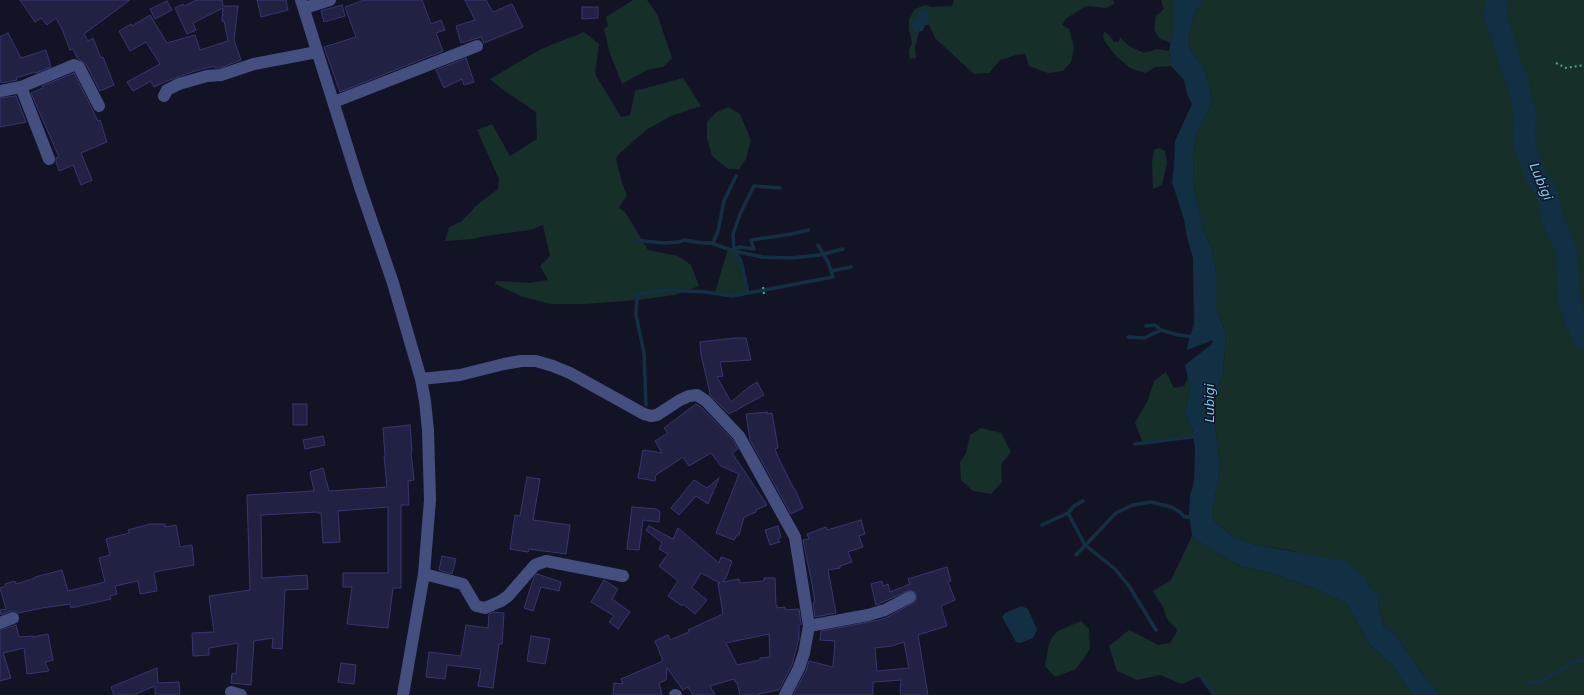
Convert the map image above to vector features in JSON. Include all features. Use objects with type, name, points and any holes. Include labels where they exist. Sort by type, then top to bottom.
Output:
[{"type":"street","points":[[330,0],[303,4],[360,186],[393,283],[421,379],[425,401],[428,430],[430,500],[424,574],[403,695]]},
{"type":"street","points":[[334,102],[477,46]]},
{"type":"street","points":[[164,96],[167,90],[179,84],[207,76],[221,75],[254,64],[318,52]]},
{"type":"street","points":[[0,91],[21,87],[74,65],[78,67],[99,106]]},
{"type":"street","points":[[21,87],[49,159]]},
{"type":"street","points":[[421,379],[460,375],[521,361],[536,362],[553,366],[570,373],[644,414],[651,416],[665,411],[680,400],[689,396],[697,395],[706,401],[738,436],[795,537],[809,626],[808,638],[799,668],[785,695]]},
{"type":"street","points":[[424,574],[463,584],[476,606],[485,608],[508,596],[535,565],[546,561],[623,576]]},
{"type":"street","points":[[809,626],[868,615],[885,610],[910,597]]},
{"type":"street","points":[[0,623],[13,618]]},
{"type":"path","points":[[1556,63],[1566,68],[1584,65]]},
{"type":"path","points":[[763,287],[764,294]]},
{"type":"green space","points":[[633,0],[647,0],[657,14],[672,58],[663,67],[647,70],[622,84],[610,54],[604,29],[608,26],[606,17]]},
{"type":"green space","points":[[954,0],[1113,0],[1114,4],[1106,8],[1086,6],[1067,18],[1062,25],[1069,29],[1074,47],[1071,62],[1063,71],[1048,73],[1029,66],[1025,54],[1000,60],[989,73],[974,74],[935,38],[929,25],[925,25],[928,21],[914,33],[919,32],[915,47],[916,58],[910,59],[909,51],[912,43],[909,29],[909,19],[915,9],[925,5],[932,7],[952,6]]},
{"type":"green space","points":[[1161,0],[1174,0],[1174,29],[1171,43],[1160,39],[1154,30],[1156,16],[1164,9]]},
{"type":"green space","points":[[1201,0],[1495,0],[1495,11],[1503,0],[1584,0],[1584,695],[1440,695],[1424,677],[1394,633],[1384,627],[1378,603],[1370,589],[1367,579],[1293,551],[1252,544],[1234,537],[1216,523],[1212,515],[1220,468],[1215,427],[1214,403],[1223,373],[1226,333],[1216,309],[1216,274],[1212,249],[1202,227],[1193,182],[1194,151],[1197,132],[1212,103],[1210,88],[1203,66],[1191,51],[1188,40],[1194,15],[1202,3]]},
{"type":"green space","points":[[584,32],[599,44],[595,74],[621,117],[630,115],[635,91],[683,78],[701,106],[671,116],[646,130],[619,154],[616,159],[622,183],[627,195],[619,208],[625,212],[648,250],[678,256],[691,265],[699,286],[675,295],[638,300],[584,304],[551,304],[523,297],[495,284],[496,281],[529,283],[548,280],[540,266],[550,256],[543,225],[530,230],[473,239],[445,241],[449,227],[462,221],[477,205],[498,189],[499,179],[477,130],[492,124],[510,156],[537,139],[536,112],[490,79],[541,49]]},
{"type":"green space","points":[[1104,32],[1108,34],[1114,42],[1119,42],[1120,37],[1129,46],[1144,53],[1157,49],[1169,51],[1171,66],[1156,67],[1145,73],[1130,68],[1115,55],[1104,40]]},
{"type":"green space","points":[[728,107],[740,114],[751,140],[746,159],[739,169],[728,169],[712,156],[707,138],[707,122],[715,113]]},
{"type":"green space","points":[[1159,148],[1165,151],[1167,163],[1162,185],[1153,189],[1152,161],[1154,150]]},
{"type":"green space","points":[[728,249],[734,251],[741,261],[748,293],[732,296],[715,293]]},
{"type":"green space","points":[[1166,372],[1174,388],[1184,386],[1188,378],[1190,388],[1185,414],[1192,428],[1193,437],[1143,443],[1135,423],[1148,400],[1154,381]]},
{"type":"green space","points":[[981,428],[1001,433],[1011,452],[1001,464],[1002,482],[991,494],[973,491],[961,480],[960,462],[966,453],[970,435]]},
{"type":"green space","points":[[1192,536],[1208,548],[1240,566],[1274,574],[1316,589],[1346,603],[1370,645],[1392,665],[1412,695],[1214,695],[1200,676],[1182,684],[1160,675],[1137,680],[1117,671],[1109,646],[1129,630],[1158,645],[1170,643],[1178,630],[1167,619],[1163,607],[1153,591],[1171,580]]},
{"type":"green space","points":[[1081,621],[1089,629],[1090,649],[1076,669],[1055,677],[1045,666],[1049,644],[1053,636],[1058,631]]},
{"type":"water","points":[[1174,0],[1201,0],[1202,3],[1194,15],[1188,40],[1191,51],[1203,66],[1210,88],[1212,103],[1197,132],[1194,151],[1193,182],[1202,227],[1212,249],[1216,274],[1216,309],[1226,333],[1223,373],[1214,403],[1215,427],[1220,468],[1212,515],[1216,523],[1234,537],[1252,544],[1345,561],[1367,579],[1370,589],[1381,595],[1378,604],[1384,627],[1394,633],[1424,677],[1440,695],[1412,695],[1392,665],[1370,645],[1346,603],[1316,589],[1274,574],[1240,566],[1208,548],[1192,536],[1189,514],[1190,496],[1194,482],[1195,449],[1192,428],[1185,414],[1190,388],[1185,365],[1212,344],[1213,340],[1187,350],[1194,324],[1193,258],[1184,219],[1172,182],[1175,141],[1192,104],[1187,94],[1184,80],[1171,66],[1169,51],[1174,29]]},
{"type":"water","points":[[925,10],[929,14],[928,21],[922,31],[914,33],[911,24],[919,12]]},
{"type":"water","points":[[1022,606],[1028,609],[1037,630],[1033,638],[1020,643],[1016,642],[1002,617],[1005,613]]},
{"type":"building","points":[[20,0],[130,0],[84,34],[88,41],[93,38],[101,58],[103,57],[114,85],[100,91],[86,64],[77,58],[73,49],[70,50],[56,18],[47,25],[41,18],[35,22]]},
{"type":"building","points":[[196,0],[222,0],[223,6],[238,6],[234,40],[241,60],[220,68],[215,68],[214,66],[195,71],[154,87],[151,81],[133,91],[127,82],[160,64],[146,42],[130,51],[119,31],[131,24],[132,26],[150,15],[167,43],[195,35],[200,50],[228,41],[224,21],[222,21],[223,8],[193,23],[196,30],[187,34],[175,8],[183,4],[184,6]]},
{"type":"building","points":[[257,0],[286,0],[288,10],[261,17]]},
{"type":"building","points":[[364,0],[422,0],[431,24],[441,20],[445,30],[436,33],[443,51],[340,92],[324,47],[356,37],[345,7]]},
{"type":"building","points":[[465,0],[486,0],[493,12],[512,4],[523,27],[484,43],[481,37],[461,43],[456,26],[475,20]]},
{"type":"building","points":[[167,1],[172,10],[155,19],[150,9]]},
{"type":"building","points":[[342,5],[345,16],[324,22],[321,11]]},
{"type":"building","points":[[582,7],[598,7],[598,18],[582,19]]},
{"type":"building","points":[[8,33],[21,58],[46,50],[51,67],[36,73],[35,72],[16,78],[17,80],[1,83],[0,37]]},
{"type":"building","points":[[466,58],[474,82],[464,85],[462,79],[444,88],[436,70]]},
{"type":"building","points":[[74,73],[98,121],[100,120],[107,142],[81,153],[92,180],[81,185],[73,165],[59,171],[56,158],[59,157],[31,93],[43,88],[42,86]]},
{"type":"building","points":[[16,96],[26,122],[0,127],[0,98]]},
{"type":"building","points":[[746,338],[751,360],[720,362],[723,376],[717,377],[731,402],[757,382],[764,395],[729,414],[709,394],[701,355],[700,342]]},
{"type":"building","points":[[293,404],[307,404],[307,425],[293,425]]},
{"type":"building","points":[[696,404],[701,407],[733,440],[738,449],[732,453],[767,505],[744,517],[739,535],[737,535],[734,540],[716,533],[739,474],[721,466],[711,453],[689,466],[683,457],[656,475],[655,481],[638,478],[643,450],[662,453],[655,441],[668,433],[664,428]]},
{"type":"building","points":[[767,412],[767,414],[772,413],[778,448],[775,449],[803,508],[791,514],[750,440],[746,414]]},
{"type":"building","points":[[410,425],[414,480],[408,481],[409,505],[401,505],[401,588],[393,588],[388,628],[347,624],[352,587],[343,587],[343,573],[388,573],[388,507],[338,511],[340,542],[323,543],[321,513],[261,515],[262,578],[307,575],[308,589],[285,590],[282,649],[272,648],[273,638],[254,641],[251,685],[231,683],[232,673],[236,674],[238,643],[209,648],[209,655],[193,656],[192,633],[214,632],[209,596],[250,590],[247,495],[314,491],[310,472],[323,468],[329,491],[387,487],[383,428]]},
{"type":"building","points":[[323,436],[325,445],[305,449],[303,440]]},
{"type":"building","points":[[527,477],[540,479],[533,520],[570,525],[566,554],[529,549],[528,552],[510,549],[515,515],[520,516]]},
{"type":"building","points":[[719,478],[708,504],[696,496],[679,515],[671,508],[694,480],[707,488]]},
{"type":"building","points":[[632,507],[657,509],[660,512],[659,522],[643,520],[639,550],[627,549]]},
{"type":"building","points":[[861,520],[865,534],[859,536],[863,547],[848,552],[852,562],[840,566],[840,568],[828,570],[836,613],[815,617],[813,603],[815,602],[803,540],[809,539],[807,534],[826,527],[827,530]]},
{"type":"building","points":[[150,524],[165,524],[165,527],[176,525],[180,547],[192,545],[194,565],[154,572],[157,591],[140,594],[138,581],[115,586],[117,594],[110,596],[111,599],[71,608],[70,604],[19,613],[11,611],[1,615],[0,610],[6,609],[0,588],[6,586],[5,584],[15,581],[16,584],[62,570],[68,591],[105,582],[99,558],[110,555],[106,539],[129,533],[128,530]]},
{"type":"building","points":[[649,526],[673,539],[678,528],[719,563],[721,557],[732,561],[726,578],[722,582],[739,579],[740,583],[764,581],[764,578],[775,578],[777,608],[785,607],[785,610],[799,609],[801,624],[799,625],[799,638],[792,665],[779,690],[753,695],[740,695],[737,682],[735,682],[734,679],[710,686],[715,695],[693,695],[688,687],[683,690],[667,668],[666,680],[659,683],[662,695],[613,695],[614,683],[623,684],[621,679],[663,661],[655,641],[668,635],[670,640],[723,614],[718,583],[720,583],[701,573],[692,588],[707,600],[695,614],[683,604],[682,606],[668,596],[678,581],[659,566],[668,554],[659,549],[662,543],[646,530]],"holes":[[[769,634],[770,657],[760,658],[760,660],[737,665],[726,643]]]},
{"type":"building","points":[[778,526],[781,537],[778,539],[780,542],[770,545],[765,530]]},
{"type":"building","points":[[442,556],[456,559],[452,574],[439,570]]},
{"type":"building","points":[[947,567],[951,581],[948,582],[955,600],[941,606],[947,626],[918,635],[928,695],[900,695],[901,680],[873,682],[873,695],[793,695],[806,671],[809,661],[833,667],[835,641],[820,640],[821,631],[879,620],[888,617],[916,601],[916,593],[910,590],[876,605],[871,584],[882,581],[883,586],[888,584],[890,592],[910,584],[908,579]],"holes":[[[904,642],[909,668],[877,671],[875,648],[892,646]]]},
{"type":"building","points":[[537,574],[561,582],[559,591],[541,587],[533,611],[524,608],[534,577]]},
{"type":"building","points":[[604,580],[618,589],[612,599],[630,612],[618,629],[609,622],[614,616],[591,602]]},
{"type":"building","points":[[494,612],[504,613],[502,644],[499,644],[493,688],[478,686],[481,669],[447,665],[445,679],[426,677],[429,652],[461,656],[466,625],[488,628],[489,614]]},
{"type":"building","points":[[16,625],[19,637],[33,637],[48,634],[53,660],[45,662],[49,671],[27,674],[24,648],[3,653],[11,678],[0,681],[0,630]]},
{"type":"building","points":[[531,636],[550,639],[545,664],[527,661]]},
{"type":"building","points":[[341,663],[356,665],[354,684],[338,682]]},
{"type":"building","points":[[157,668],[158,683],[179,682],[180,695],[155,695],[155,686],[134,695],[114,695],[111,687]]},
{"type":"waterway","name":"Lubigi","points":[[1497,0],[1495,12],[1497,23],[1505,43],[1510,64],[1516,75],[1525,112],[1524,142],[1535,175],[1547,193],[1551,215],[1566,251],[1569,297],[1572,311],[1584,339]]},
{"type":"waterway","points":[[713,243],[718,231],[724,201],[736,176]]},
{"type":"waterway","points":[[748,293],[741,261],[734,251],[733,234],[741,212],[754,186],[780,188]]},
{"type":"waterway","points":[[734,249],[740,247],[754,249],[751,240],[808,230]]},
{"type":"waterway","points":[[635,240],[663,243],[679,242],[684,240],[711,243],[734,251],[762,257],[790,258],[820,255],[843,249]]},
{"type":"waterway","points":[[646,405],[644,353],[636,315],[637,294],[670,290],[706,292],[732,296],[833,277],[828,262],[818,245]]},
{"type":"waterway","points":[[831,271],[851,267]]},
{"type":"waterway","points":[[1146,326],[1155,325],[1161,330]]},
{"type":"waterway","points":[[1128,337],[1144,338],[1161,330],[1178,335],[1195,337]]},
{"type":"waterway","points":[[1135,444],[1198,436]]},
{"type":"waterway","points":[[1083,501],[1074,506],[1068,513],[1085,545],[1115,569],[1129,586],[1156,630]]},
{"type":"waterway","points":[[1076,555],[1116,513],[1133,505],[1151,502],[1171,507],[1180,512],[1184,517],[1195,517]]},
{"type":"waterway","points":[[1042,525],[1068,513]]},
{"type":"waterway","points":[[1526,684],[1543,680],[1574,662],[1584,660]]},
{"type":"waterway","points":[[1200,675],[1214,695]]}]
